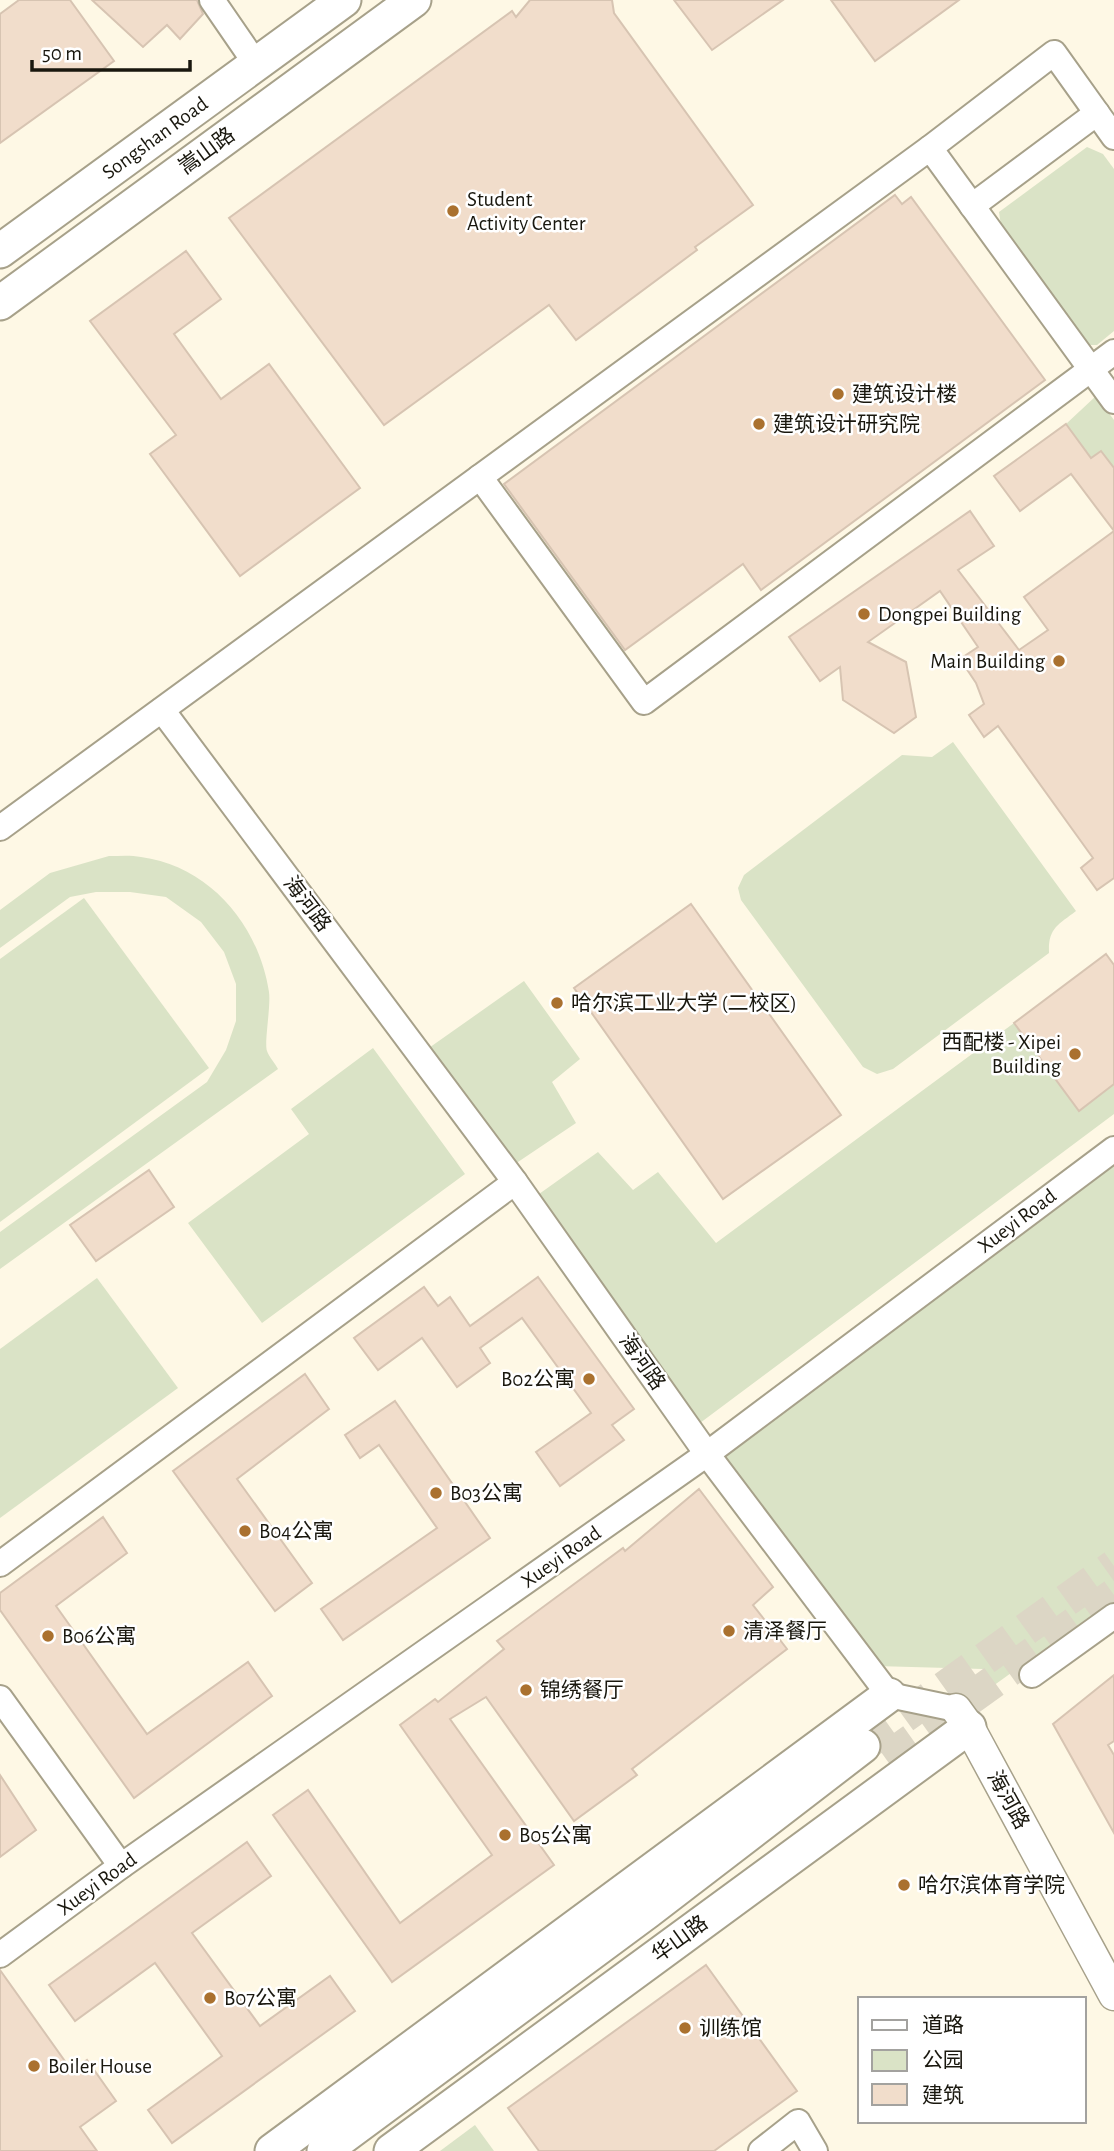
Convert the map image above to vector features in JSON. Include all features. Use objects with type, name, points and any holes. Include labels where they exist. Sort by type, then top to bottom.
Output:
[{"type":"main road","name":"Songshan Road","points":[[0,251],[344,0]]},
{"type":"main road","name":"嵩山路","points":[[0,303],[414,0]]},
{"type":"main road","points":[[272,2151],[889,1695]]},
{"type":"main road","name":"华山路","points":[[391,2151],[962,1718]]},
{"type":"main road","name":"华山路","points":[[324,2151],[647,1912],[871,1755],[361,2151]]},
{"type":"street","points":[[212,0],[257,64]]},
{"type":"street","points":[[0,828],[930,148],[1054,53],[1114,137]]},
{"type":"street","points":[[972,206],[1097,113]]},
{"type":"street","points":[[930,148],[1114,401]]},
{"type":"street","points":[[480,477],[644,702],[1114,352]]},
{"type":"street","name":"海河路","points":[[162,710],[514,1182],[707,1454],[889,1695]]},
{"type":"street","name":"Xueyi Road","points":[[0,1955],[121,1866],[707,1454],[1114,1149]]},
{"type":"street","points":[[0,1564],[514,1182]]},
{"type":"street","points":[[1032,1675],[1114,1616]]},
{"type":"street","points":[[889,1695],[962,1718]]},
{"type":"street","points":[[0,1698],[121,1866]]},
{"type":"street","name":"海河路","points":[[962,1718],[1114,1994]]},
{"type":"street","points":[[761,2151],[798,2122],[815,2151]]},
{"type":"green space","points":[[1087,147],[1103,154],[1114,169],[1114,331],[1097,345],[1085,345],[1001,226],[999,212]]},
{"type":"green space","points":[[1096,396],[1114,420],[1114,468],[1101,451],[1091,458],[1066,424]]},
{"type":"green space","points":[[953,742],[1076,911],[1052,932],[1049,953],[893,1069],[877,1074],[863,1067],[741,900],[738,888],[744,875],[902,755],[932,757]]},
{"type":"green space","points":[[109,856],[137,856],[166,863],[209,886],[227,903],[254,944],[263,968],[269,992],[266,1047],[278,1069],[0,1269],[0,1232],[207,1082],[226,1050],[236,1021],[236,984],[224,952],[201,922],[166,897],[130,892],[96,892],[70,897],[0,948],[0,910],[50,873]]},
{"type":"green space","points":[[84,898],[209,1068],[0,1222],[0,959]]},
{"type":"green space","points":[[524,981],[580,1059],[552,1082],[576,1123],[512,1166],[426,1050]]},
{"type":"green space","points":[[1014,1023],[1079,1110],[1114,1084],[1114,1114],[700,1423],[532,1199],[598,1152],[633,1190],[658,1172],[716,1243]]},
{"type":"green space","points":[[373,1048],[465,1174],[262,1323],[188,1223],[309,1134],[291,1109]]},
{"type":"green space","points":[[1114,1163],[1114,1599],[993,1686],[983,1669],[876,1666],[720,1450]]},
{"type":"green space","points":[[97,1278],[178,1388],[0,1518],[0,1349]]},
{"type":"green space","points":[[475,2125],[494,2151],[440,2151]]},
{"type":"building","points":[[19,0],[70,0],[114,61],[0,143],[0,14]]},
{"type":"building","points":[[92,0],[197,0],[203,14],[180,39],[167,25],[143,47]]},
{"type":"building","name":"Student Activity Center","points":[[530,0],[612,0],[614,13],[753,205],[576,340],[549,305],[384,425],[229,218],[512,11],[516,17]]},
{"type":"building","points":[[674,0],[783,0],[712,50]]},
{"type":"building","points":[[831,0],[959,0],[875,61]]},
{"type":"building","name":"建筑设计研究院","points":[[895,195],[902,204],[911,197],[1045,380],[761,590],[743,564],[625,650],[504,484]]},
{"type":"building","points":[[186,251],[221,299],[174,334],[221,399],[269,364],[360,488],[240,576],[150,454],[176,435],[90,321]]},
{"type":"building","points":[[1066,424],[1091,458],[1101,451],[1114,468],[1114,531],[1071,474],[1020,511],[994,476]]},
{"type":"building","points":[[970,511],[994,546],[958,570],[1019,650],[1048,630],[1024,597],[1114,531],[1114,878],[1097,890],[1081,868],[1093,858],[998,726],[984,737],[969,715],[984,704],[976,683],[960,659],[978,647],[940,591],[868,642],[906,662],[916,717],[894,733],[843,700],[840,667],[820,681],[789,637]]},
{"type":"building","points":[[691,904],[841,1115],[723,1199],[574,988]]},
{"type":"building","name":"西配楼 - Xipei Building","points":[[1106,954],[1114,965],[1114,1084],[1079,1111],[1014,1023]]},
{"type":"building","points":[[149,1170],[174,1207],[96,1261],[70,1225]]},
{"type":"building","name":"B02公寓","points":[[538,1277],[634,1409],[612,1425],[624,1440],[560,1486],[536,1452],[591,1413],[522,1318],[480,1348],[490,1363],[457,1387],[422,1338],[378,1370],[354,1338],[424,1287],[438,1306],[450,1297],[470,1326]]},
{"type":"building","name":"B04公寓","points":[[305,1374],[329,1409],[237,1479],[312,1583],[275,1611],[173,1471]]},
{"type":"building","name":"B03公寓","points":[[395,1401],[490,1538],[343,1640],[321,1609],[437,1528],[379,1445],[360,1458],[345,1435]]},
{"type":"building","points":[[699,1489],[773,1587],[753,1605],[787,1649],[632,1769],[637,1775],[574,1821],[486,1697],[450,1719],[554,1865],[392,1982],[273,1815],[308,1790],[400,1923],[492,1855],[400,1725],[435,1699],[438,1702],[504,1649],[497,1641],[623,1548],[625,1551]]},
{"type":"building","name":"B06公寓","points":[[103,1517],[127,1553],[56,1606],[147,1734],[248,1662],[272,1696],[134,1798],[0,1610],[0,1593]]},
{"type":"building","points":[[1114,1675],[1114,1741],[1108,1745],[1114,1755],[1114,1833],[1053,1724]]},
{"type":"building","points":[[0,1775],[36,1830],[0,1857]]},
{"type":"building","name":"B07公寓","points":[[247,1842],[271,1876],[192,1933],[260,2026],[330,1976],[355,2011],[172,2143],[148,2110],[222,2056],[155,1963],[75,2021],[49,1985]]},
{"type":"building","name":"训练馆","points":[[706,1965],[797,2091],[714,2151],[539,2151],[508,2108]]},
{"type":"building","name":"Boiler House","points":[[0,1970],[72,2071],[87,2060],[116,2101],[80,2127],[97,2151],[0,2151]]},
{"type":"tunnel","points":[[863,1746],[1114,1566]]},
{"type":"tunnel","points":[[886,1759],[1114,1595]]},
{"type":"place","name":"Student Activity Center","points":[[453,211]]},
{"type":"place","name":"建筑设计楼","points":[[838,394]]},
{"type":"place","name":"建筑设计研究院","points":[[759,424]]},
{"type":"place","name":"Dongpei Building","points":[[864,614]]},
{"type":"place","name":"Main Building","points":[[1059,661]]},
{"type":"place","name":"哈尔滨工业大学 (二校区)","points":[[557,1003]]},
{"type":"place","name":"西配楼 - Xipei Building","points":[[1075,1054]]},
{"type":"place","name":"B02公寓","points":[[589,1379]]},
{"type":"place","name":"B03公寓","points":[[436,1493]]},
{"type":"place","name":"B04公寓","points":[[245,1531]]},
{"type":"place","name":"清泽餐厅","points":[[729,1631]]},
{"type":"place","name":"B06公寓","points":[[48,1636]]},
{"type":"place","name":"锦绣餐厅","points":[[526,1690]]},
{"type":"place","name":"B05公寓","points":[[505,1835]]},
{"type":"place","name":"哈尔滨体育学院","points":[[904,1885]]},
{"type":"place","name":"B07公寓","points":[[210,1998]]},
{"type":"place","name":"训练馆","points":[[685,2028]]},
{"type":"place","name":"Boiler House","points":[[34,2066]]}]
